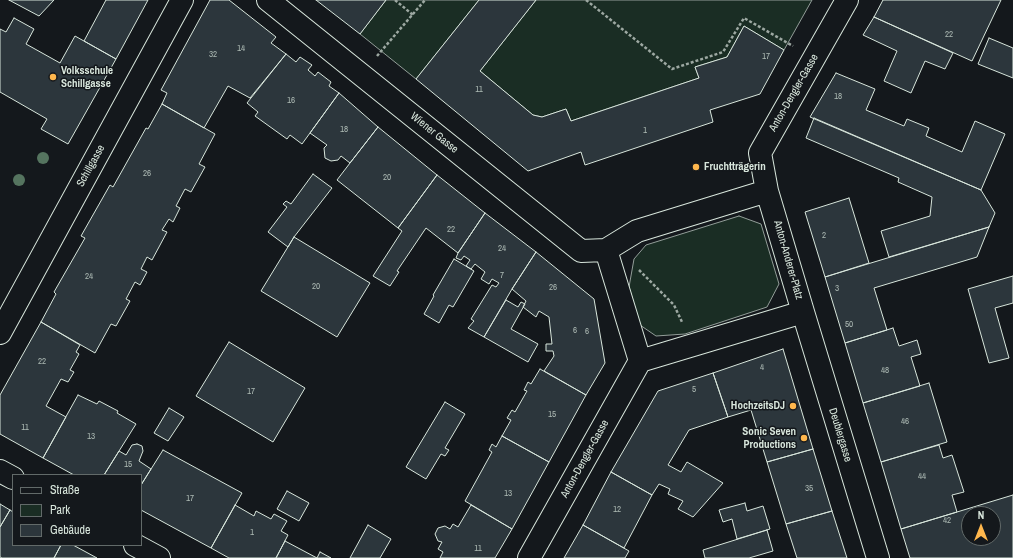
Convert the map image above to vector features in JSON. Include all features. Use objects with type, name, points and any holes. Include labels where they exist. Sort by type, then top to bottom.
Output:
[{"type":"street","name":"Schillgasse","points":[[0,333],[182,0]]},
{"type":"street","name":"Wiener Gasse","points":[[268,0],[581,251],[606,250]]},
{"type":"street","name":"Anton-Dengler-Gasse","points":[[768,191],[760,153],[847,0]]},
{"type":"street","points":[[640,361],[606,250],[637,231],[768,191]]},
{"type":"street","name":"Anton-Anderer-Platz","points":[[640,361],[803,312],[768,191]]},
{"type":"street","name":"Deublergasse","points":[[803,312],[878,558]]},
{"type":"street","name":"Anton-Dengler-Gasse","points":[[529,558],[640,361]]},
{"type":"street","points":[[0,471],[12,477]]},
{"type":"street","points":[[137,546],[159,558]]},
{"type":"path","points":[[396,0],[413,15]]},
{"type":"path","points":[[362,75],[426,0]]},
{"type":"path","points":[[586,0],[672,68],[723,52],[744,18],[814,58]]},
{"type":"path","points":[[639,270],[674,305],[684,326],[689,346]]},
{"type":"green space","points":[[386,0],[479,0],[416,79],[360,34]]},
{"type":"green space","points":[[536,0],[812,0],[784,50],[744,26],[727,57],[695,67],[699,78],[571,121],[566,109],[542,117],[533,115],[480,71]]},
{"type":"green space","points":[[739,216],[761,224],[779,284],[767,307],[685,334],[656,336],[640,325],[629,287],[634,259],[646,245]]},
{"type":"building","points":[[9,0],[54,0],[39,16]]},
{"type":"building","points":[[106,0],[148,0],[116,59],[84,41]]},
{"type":"building","points":[[210,0],[229,0],[276,37],[271,43],[286,54],[250,98],[228,86],[204,128],[162,104],[167,93],[161,90]]},
{"type":"building","points":[[316,0],[386,0],[360,34]]},
{"type":"building","points":[[479,0],[536,0],[480,71],[533,115],[542,117],[566,109],[571,121],[699,78],[695,67],[727,57],[744,26],[784,50],[760,94],[710,110],[713,122],[585,165],[581,152],[528,171],[416,79]]},
{"type":"building","points":[[883,0],[1001,0],[972,61],[874,17]]},
{"type":"building","points":[[874,17],[953,53],[945,69],[925,61],[911,93],[884,81],[897,51],[863,35]]},
{"type":"building","name":"Volksschule Schillgasse","points":[[14,18],[34,29],[26,44],[60,63],[75,36],[116,59],[68,144],[41,129],[47,119],[0,92],[0,29],[6,32]]},
{"type":"building","points":[[989,38],[1013,48],[1013,78],[978,64]]},
{"type":"building","points":[[286,54],[296,62],[300,57],[312,65],[308,70],[315,76],[318,72],[331,82],[329,86],[339,93],[302,144],[290,135],[287,139],[255,116],[258,112],[247,103]]},
{"type":"building","points":[[836,73],[875,89],[866,110],[904,126],[907,119],[929,128],[926,136],[962,152],[975,121],[1005,134],[981,190],[810,117]]},
{"type":"building","points":[[339,93],[378,127],[350,163],[341,156],[338,160],[331,161],[325,158],[324,148],[327,145],[310,133]]},
{"type":"building","points":[[162,104],[215,134],[199,164],[205,167],[191,192],[185,189],[176,206],[180,208],[173,222],[169,219],[162,230],[167,232],[152,260],[147,257],[141,269],[147,272],[140,285],[135,282],[126,299],[130,301],[116,326],[111,324],[95,353],[41,322],[56,294],[54,292],[85,238],[81,236],[110,185],[113,187],[146,128],[148,129]]},
{"type":"building","points":[[814,118],[981,190],[995,213],[989,227],[889,257],[881,231],[930,216],[932,197],[898,182],[899,178],[806,138]]},
{"type":"building","points":[[378,127],[437,175],[398,228],[337,180]]},
{"type":"building","points":[[313,174],[332,188],[288,247],[268,232],[287,207],[283,204],[286,201],[291,204]]},
{"type":"building","points":[[437,175],[485,213],[458,253],[426,228],[397,271],[399,272],[390,286],[373,276],[402,231],[398,228]]},
{"type":"building","points":[[849,198],[869,263],[825,277],[805,212]]},
{"type":"building","points":[[485,213],[536,252],[484,337],[468,328],[474,321],[471,319],[492,285],[496,287],[499,283],[492,279],[489,284],[481,279],[485,272],[475,264],[471,269],[466,266],[470,260],[464,256],[461,260],[456,258]]},
{"type":"building","points":[[989,227],[977,257],[874,288],[887,330],[845,343],[825,277]]},
{"type":"building","points":[[294,237],[370,283],[337,337],[261,291]]},
{"type":"building","points":[[536,252],[594,299],[605,363],[586,395],[544,371],[554,356],[553,351],[546,351],[546,344],[552,344],[549,317],[539,311],[536,317],[523,307],[526,301],[512,289]]},
{"type":"building","points":[[454,259],[474,271],[453,307],[449,305],[439,323],[424,314]]},
{"type":"building","points":[[1013,276],[1013,303],[995,308],[1009,358],[989,363],[968,289]]},
{"type":"building","points":[[506,300],[518,307],[521,302],[525,304],[511,329],[538,344],[528,362],[484,337]]},
{"type":"building","points":[[41,322],[80,345],[76,352],[79,354],[70,370],[74,372],[68,382],[61,379],[46,406],[66,417],[43,458],[0,434],[0,395]]},
{"type":"building","points":[[893,328],[899,346],[917,340],[921,354],[911,357],[920,386],[863,403],[845,343]]},
{"type":"building","points":[[229,342],[305,388],[273,442],[196,396]]},
{"type":"building","points":[[783,349],[813,449],[767,462],[751,410],[728,417],[713,373]]},
{"type":"building","points":[[540,369],[586,395],[549,462],[502,436],[511,420],[507,418],[512,410],[515,412],[527,391],[524,390],[528,382],[531,384]]},
{"type":"building","points":[[713,373],[728,417],[689,430],[668,465],[681,472],[687,462],[723,483],[693,517],[678,509],[683,501],[668,494],[670,489],[659,484],[652,495],[611,472],[658,391]]},
{"type":"building","points":[[929,383],[947,442],[881,462],[863,403]]},
{"type":"building","points":[[78,395],[97,404],[99,401],[118,411],[117,413],[136,424],[105,474],[72,474],[43,458]]},
{"type":"building","points":[[445,402],[465,414],[445,448],[449,450],[445,456],[441,454],[426,479],[406,467]]},
{"type":"building","points":[[169,408],[184,417],[168,441],[154,433]]},
{"type":"building","points":[[502,436],[549,462],[512,529],[465,501],[492,452],[489,450],[492,444],[496,447]]},
{"type":"building","points":[[137,444],[142,446],[143,451],[139,461],[151,469],[142,483],[142,474],[105,474],[119,451],[126,455],[132,445]]},
{"type":"building","points":[[939,445],[943,458],[952,455],[964,492],[952,495],[957,512],[901,529],[881,462]]},
{"type":"building","points":[[813,449],[832,511],[786,524],[767,462]]},
{"type":"building","points":[[163,450],[242,493],[211,548],[142,511],[142,483]]},
{"type":"building","points":[[611,472],[652,495],[624,548],[583,525]]},
{"type":"building","points":[[287,491],[309,503],[299,521],[277,509]]},
{"type":"building","points":[[1013,495],[1013,558],[910,558],[901,529],[961,511],[961,546],[1001,546],[1001,506],[977,506]]},
{"type":"building","points":[[745,503],[747,511],[763,506],[770,529],[737,539],[732,519],[723,522],[719,510]]},
{"type":"building","points":[[0,504],[10,510],[0,527]]},
{"type":"building","points":[[235,505],[254,516],[256,511],[271,519],[274,514],[287,521],[281,531],[288,535],[276,558],[229,558],[211,548]]},
{"type":"building","points":[[471,505],[512,529],[495,558],[440,558],[443,552],[438,549],[442,542],[438,541],[435,534],[438,528],[445,526],[450,529],[453,524],[458,527]]},
{"type":"building","points":[[10,510],[12,511],[12,546],[60,546],[54,558],[2,558],[0,557],[0,527]]},
{"type":"building","points":[[832,511],[847,558],[797,558],[786,524]]},
{"type":"building","points":[[368,525],[391,539],[380,558],[350,558]]},
{"type":"building","points":[[583,525],[629,551],[625,558],[564,558]]},
{"type":"building","points":[[767,530],[773,551],[749,558],[705,558],[703,550]]},
{"type":"building","points":[[285,541],[317,558],[276,558]]},
{"type":"building","points":[[60,546],[75,546],[97,558],[54,558]]},
{"type":"building","points":[[320,552],[331,558],[317,558]]},
{"type":"place","name":"Volksschule Schillgasse","points":[[53,77]]},
{"type":"place","name":"Fruchtträgerin","points":[[696,167]]},
{"type":"place","name":"HochzeitsDJ","points":[[793,406]]},
{"type":"place","name":"Sonic Seven Productions","points":[[804,438]]}]
